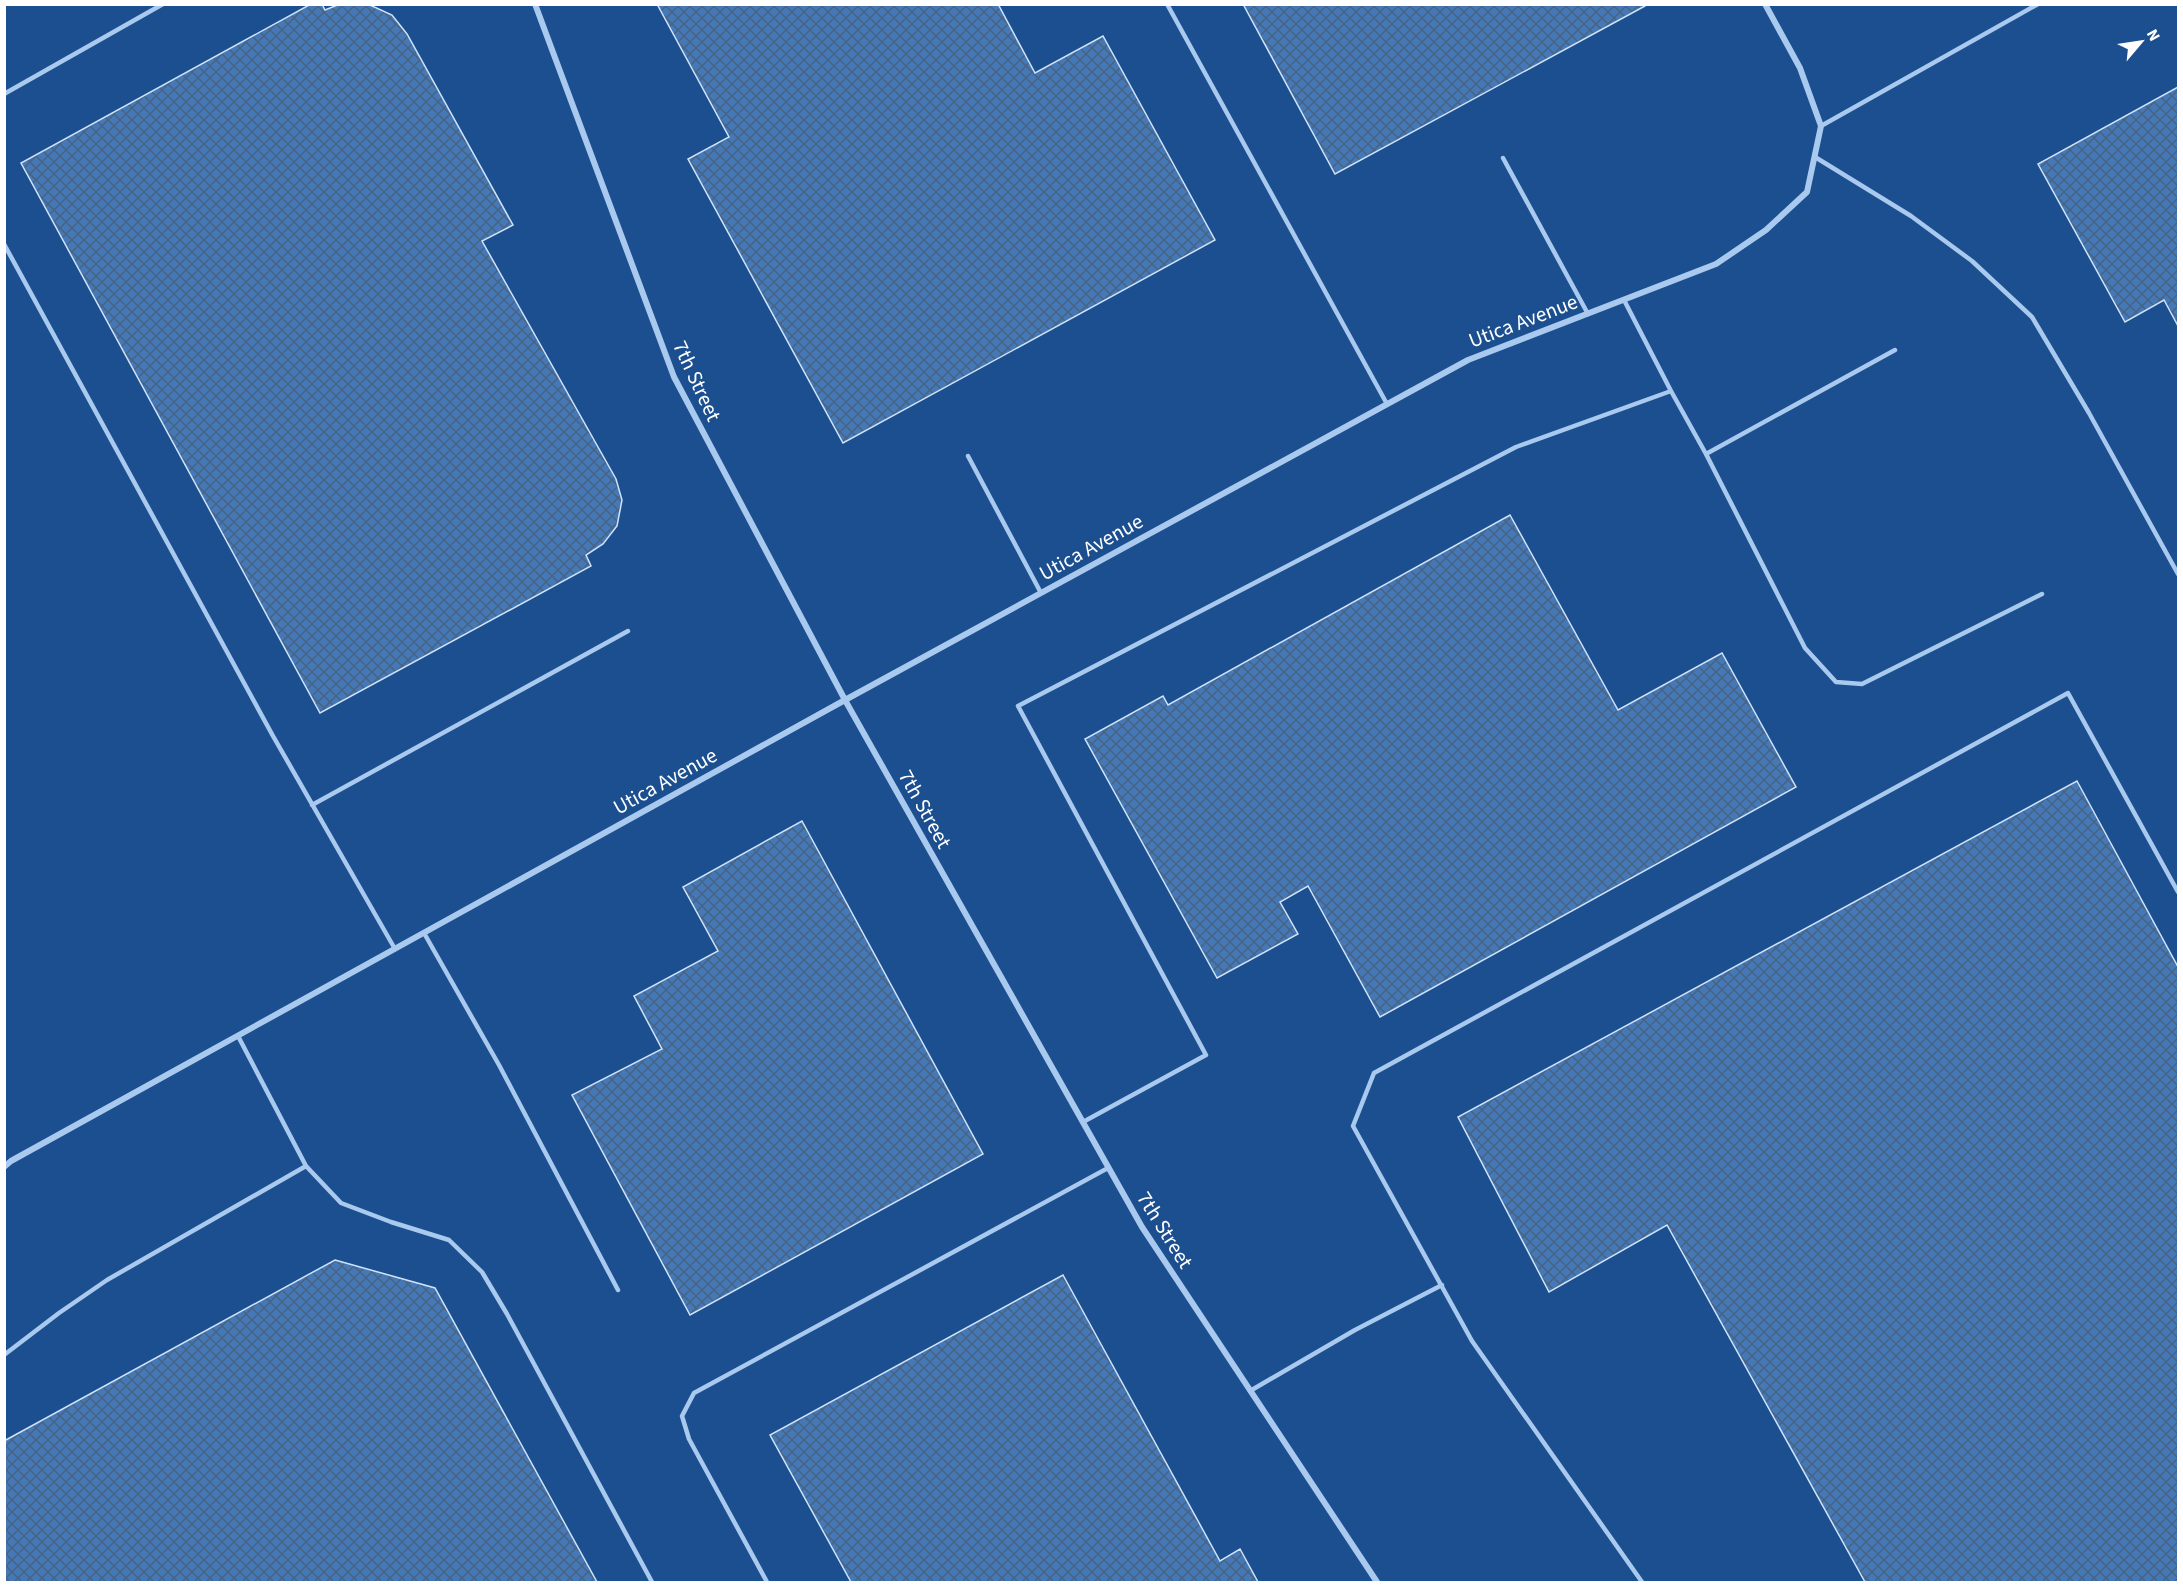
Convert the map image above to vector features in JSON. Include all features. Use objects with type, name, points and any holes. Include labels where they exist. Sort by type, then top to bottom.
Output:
[{"type":"street","name":"7th Street","points":[[534,4],[674,376],[845,700],[1142,1227],[1377,1582]]},
{"type":"street","points":[[1765,4],[1800,68],[1821,126],[1815,156]]},
{"type":"street","name":"Utica Avenue","points":[[4,1167],[11,1161],[845,700],[1468,360],[1716,264],[1766,230],[1807,192],[1815,156]]},
{"type":"lane","points":[[4,94],[163,4]]},
{"type":"lane","points":[[1167,4],[1387,404]]},
{"type":"lane","points":[[1821,126],[2038,4]]},
{"type":"lane","points":[[1815,156],[1911,216],[1972,261],[2032,317],[2089,413],[2178,574]]},
{"type":"lane","points":[[1503,158],[1588,314]]},
{"type":"lane","points":[[4,244],[312,805],[395,949]]},
{"type":"lane","points":[[1624,300],[1805,648],[1836,682],[1862,684],[2042,594]]},
{"type":"lane","points":[[1706,454],[1894,350]]},
{"type":"lane","points":[[1083,1122],[1206,1055],[1018,706],[1516,447],[1671,391]]},
{"type":"lane","points":[[968,456],[1041,593]]},
{"type":"lane","points":[[312,805],[628,631]]},
{"type":"lane","points":[[1642,1582],[1472,1341],[1353,1126],[1374,1073],[2068,693],[2178,892]]},
{"type":"lane","points":[[424,933],[499,1065],[618,1290]]},
{"type":"lane","points":[[238,1036],[306,1166],[341,1203],[449,1240],[482,1272],[652,1582]]},
{"type":"lane","points":[[4,1355],[107,1280],[306,1166]]},
{"type":"lane","points":[[767,1582],[689,1438],[682,1416],[694,1393],[1108,1168]]},
{"type":"lane","points":[[1250,1391],[1355,1330],[1442,1286]]},
{"type":"building","points":[[311,4],[322,4],[325,10],[340,4],[370,5],[392,15],[407,34],[513,225],[482,241],[616,479],[622,500],[617,526],[603,544],[586,555],[591,566],[320,713],[21,163]]},
{"type":"building","points":[[657,4],[998,4],[1035,73],[1103,36],[1215,240],[843,443],[688,159],[729,137]]},
{"type":"building","points":[[1243,4],[1645,4],[1645,6],[1335,174]]},
{"type":"building","points":[[2178,87],[2178,326],[2164,300],[2125,322],[2038,164]]},
{"type":"building","points":[[1510,515],[1618,710],[1722,653],[1796,787],[1380,1017],[1308,886],[1280,902],[1298,934],[1217,978],[1085,739],[1163,696],[1168,705]]},
{"type":"building","points":[[2077,781],[2178,967],[2178,1582],[1865,1582],[1667,1225],[1549,1292],[1458,1117]]},
{"type":"building","points":[[802,821],[983,1154],[690,1315],[572,1095],[662,1049],[634,996],[718,951],[683,887]]},
{"type":"building","points":[[335,1260],[435,1288],[597,1582],[4,1582],[4,1441]]},
{"type":"building","points":[[1063,1275],[1220,1561],[1240,1549],[1258,1582],[851,1582],[770,1435]]}]
